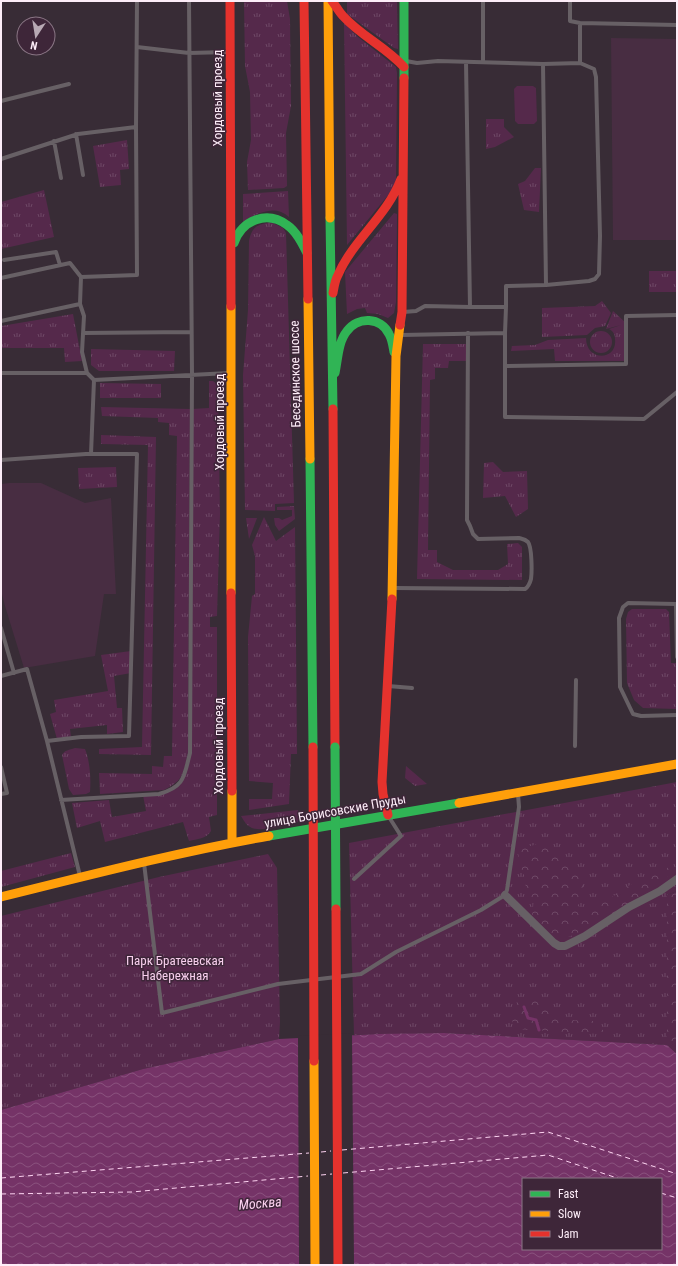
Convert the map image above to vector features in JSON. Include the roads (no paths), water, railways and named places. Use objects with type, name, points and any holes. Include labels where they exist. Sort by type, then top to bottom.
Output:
[{"type":"main road","name":"Хордовый проезд","points":[[230,1],[232,843]]},
{"type":"main road","name":"Бесединское шоссе","points":[[304,1],[313,747],[315,1265]]},
{"type":"main road","points":[[328,1],[333,382],[338,1265]]},
{"type":"main road","points":[[332,1],[343,16],[404,64]]},
{"type":"main road","points":[[388,815],[382,794],[382,782],[393,588],[396,356],[402,312],[404,1]]},
{"type":"main road","points":[[331,304],[337,276],[346,259],[381,215],[398,188],[403,172]]},
{"type":"main road","points":[[231,254],[235,237],[246,223],[257,219],[268,218],[278,219],[288,224],[298,237],[307,253]]},
{"type":"main road","points":[[333,382],[343,339],[347,331],[354,323],[364,320],[373,321],[383,326],[389,334],[396,356]]},
{"type":"main road","name":"улица Борисовские Пруды","points":[[1,897],[144,861],[232,843],[677,764]]},
{"type":"street","points":[[505,895],[554,943],[559,946],[565,946],[585,936],[629,907],[660,891],[677,879]]},
{"type":"lane","points":[[81,277],[137,275],[137,1]]},
{"type":"lane","points":[[61,800],[159,794],[170,791],[183,781],[190,753],[192,375],[189,1]]},
{"type":"lane","points":[[483,1],[483,62]]},
{"type":"lane","points":[[570,1],[570,21],[580,23],[677,25]]},
{"type":"lane","points":[[580,23],[580,64]]},
{"type":"lane","points":[[136,47],[189,53],[230,52]]},
{"type":"lane","points":[[404,64],[438,61],[580,64],[594,69],[596,77],[600,236],[599,274],[595,279],[589,282],[506,286],[505,417],[592,417],[644,419],[677,392]]},
{"type":"lane","points":[[466,62],[470,307]]},
{"type":"lane","points":[[543,64],[546,285]]},
{"type":"lane","points":[[1,101],[68,84]]},
{"type":"lane","points":[[1,158],[76,134],[136,127]]},
{"type":"lane","points":[[76,134],[83,175]]},
{"type":"lane","points":[[54,141],[61,178]]},
{"type":"lane","points":[[4,260],[56,252],[60,265]]},
{"type":"lane","points":[[1,278],[70,263],[81,277],[80,304],[84,316],[82,352],[87,373],[94,380],[91,454]]},
{"type":"lane","points":[[1,321],[80,304]]},
{"type":"lane","points":[[402,312],[416,311],[426,306],[506,307]]},
{"type":"lane","points":[[505,366],[626,364],[626,316],[677,315]]},
{"type":"lane","points":[[83,333],[191,332]]},
{"type":"lane","points":[[393,588],[525,590],[531,579],[530,548],[525,539],[478,539],[473,534],[467,520],[468,333]]},
{"type":"lane","points":[[399,335],[505,333]]},
{"type":"lane","points":[[1,373],[87,373]]},
{"type":"lane","points":[[94,380],[232,373]]},
{"type":"lane","points":[[1,460],[91,454],[137,454],[129,736],[81,737],[47,742]]},
{"type":"lane","points":[[677,658],[676,604],[628,603],[622,607],[619,618],[620,687],[633,714],[641,716],[677,715]]},
{"type":"lane","points":[[1,628],[14,673]]},
{"type":"lane","points":[[1,676],[27,669],[47,742],[80,876]]},
{"type":"lane","points":[[575,746],[576,680]]},
{"type":"lane","points":[[387,686],[412,688]]},
{"type":"lane","points":[[1,767],[7,792],[1,794]]},
{"type":"lane","points":[[144,861],[162,1014],[278,984],[361,974],[396,952],[481,910],[505,895],[510,880],[518,814],[518,792]]},
{"type":"lane","points":[[354,879],[401,836],[388,815]]},
{"type":"water","name":"Москва","points":[[444,1033],[667,1045],[677,1054],[677,1265],[1,1265],[1,1110],[143,1069],[279,1039],[379,1034]]},
{"type":"waterway","points":[[524,1007],[528,1018],[536,1020],[539,1030]]},
{"type":"park label","name":"Парк Братеевская Набережная","points":[[175,968]]}]
